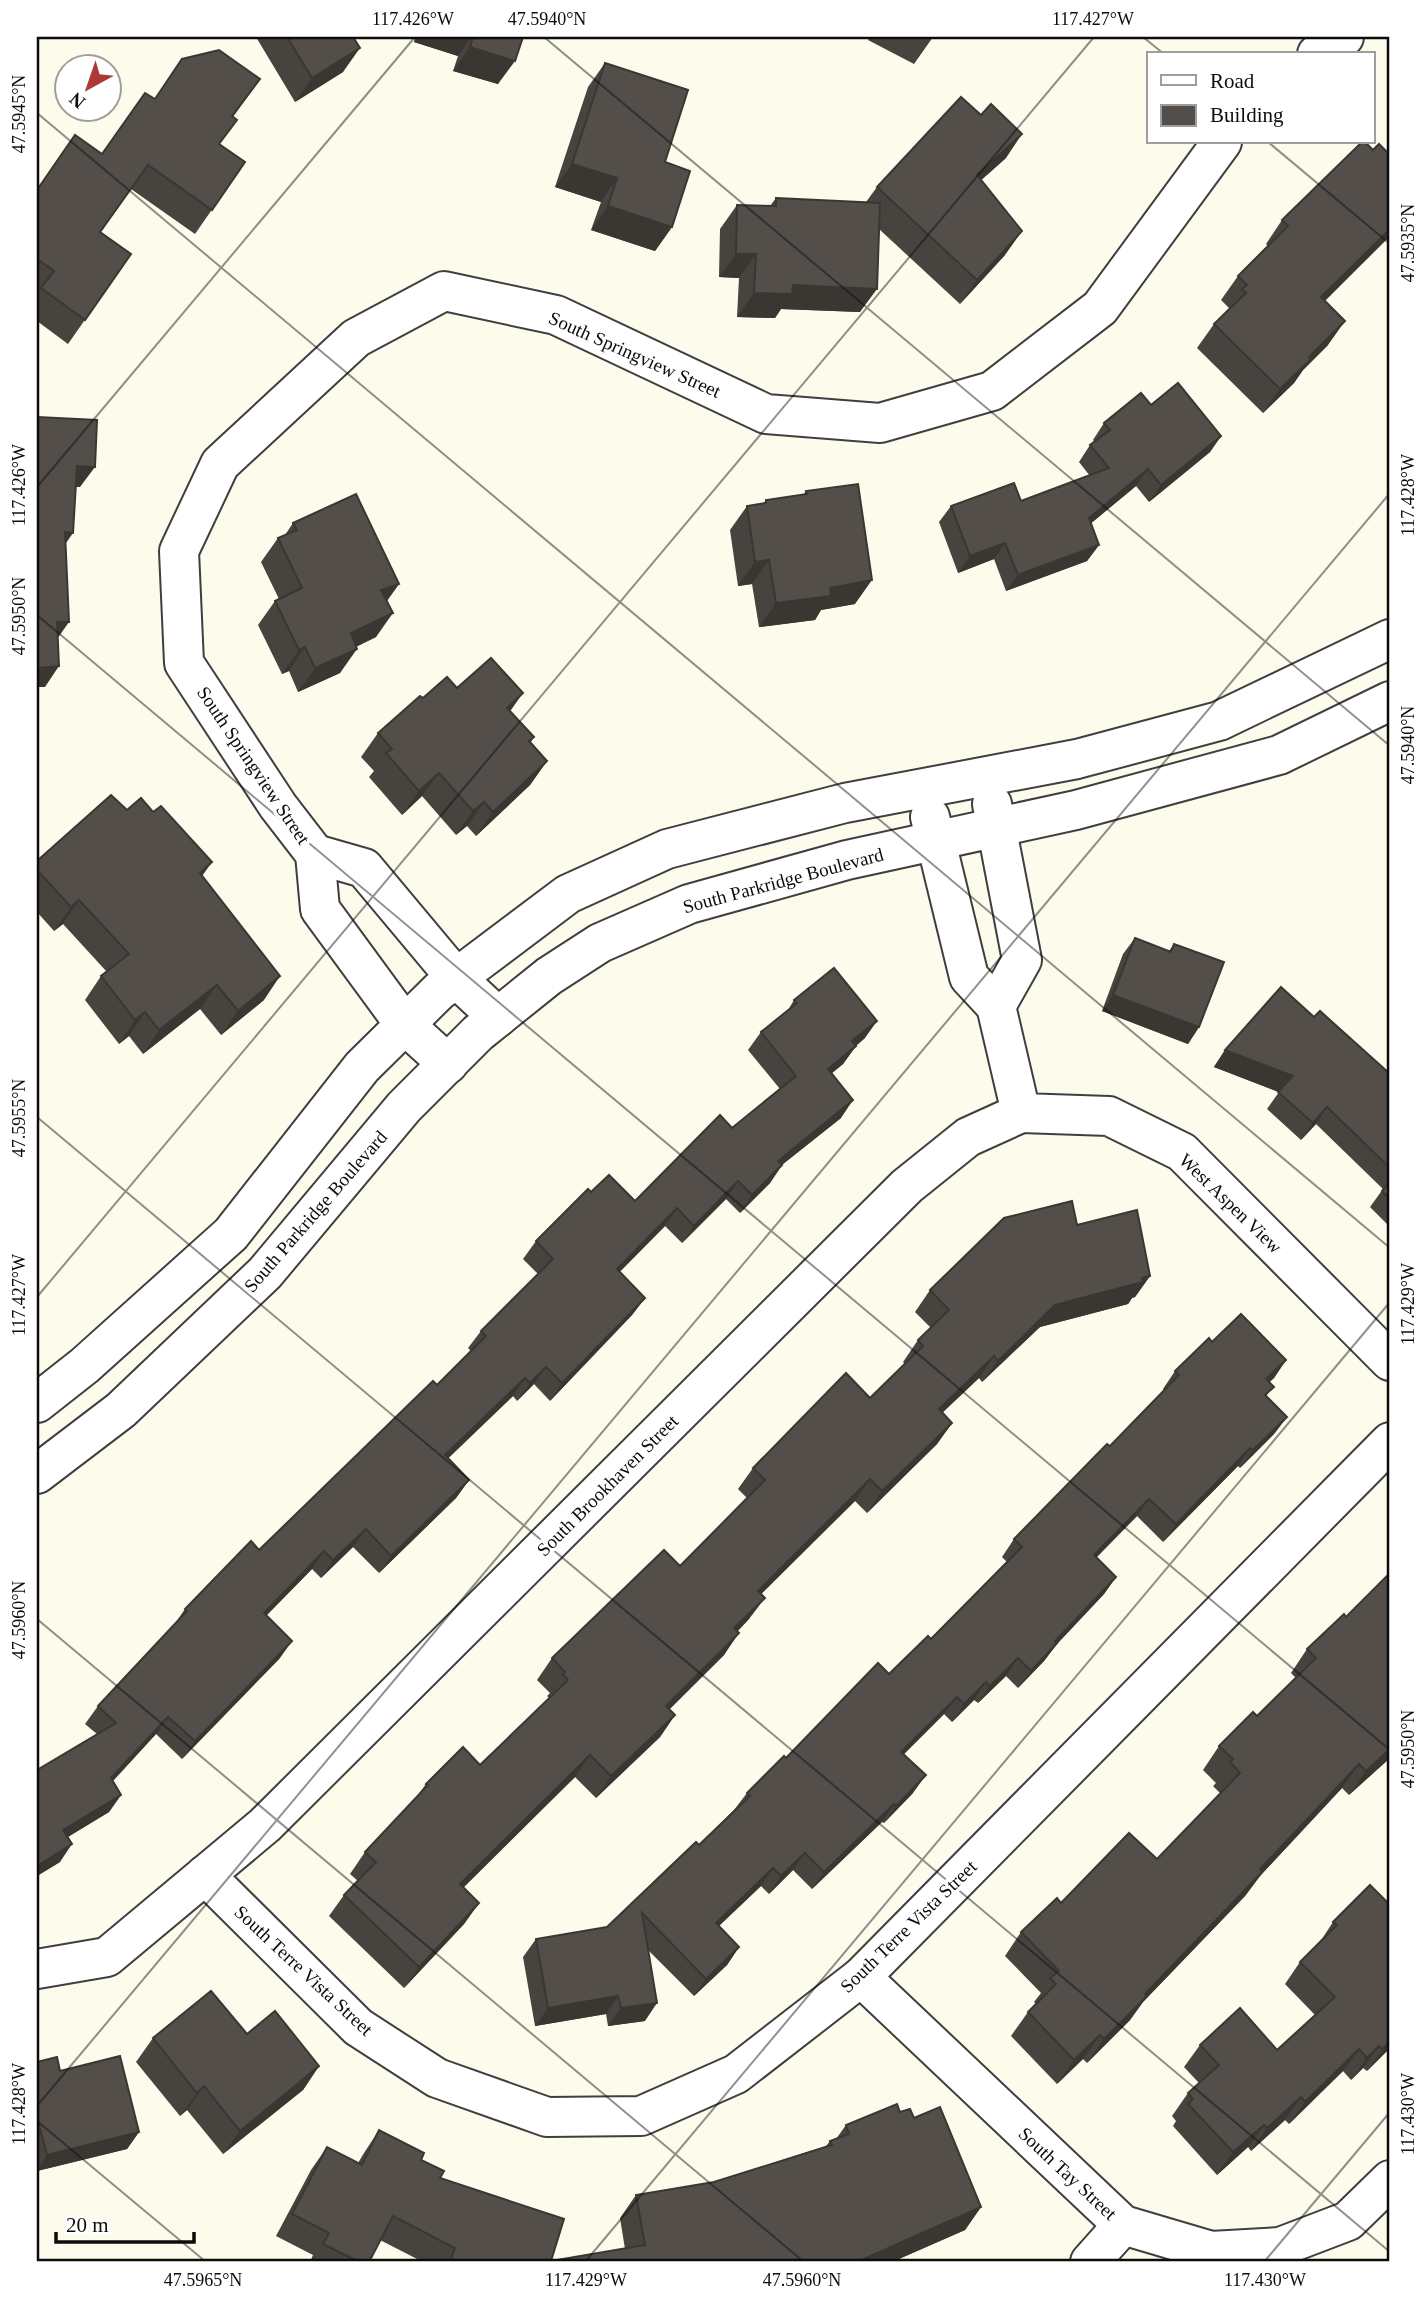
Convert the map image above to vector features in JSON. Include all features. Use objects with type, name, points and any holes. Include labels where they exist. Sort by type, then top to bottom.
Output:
[{"type":"street","points":[[1320,52],[1344,37]]},
{"type":"street","name":"South Springview Street","points":[[447,1064],[405,1025],[320,909],[315,854],[278,806],[184,663],[179,551],[219,464],[356,338],[444,292],[555,315],[766,414],[880,423],[992,391],[1100,308],[1221,144]]},
{"type":"street","points":[[37,1403],[84,1366],[230,1234],[362,1067],[405,1025],[456,978],[568,894],[667,849],[845,803],[1077,759],[1219,721],[1390,639]]},
{"type":"street","name":"South Parkridge Boulevard","points":[[37,1474],[121,1410],[265,1273],[404,1107],[447,1064],[498,1017],[549,976],[600,943],[689,904],[847,860],[1076,810],[1279,755],[1390,701]]},
{"type":"street","points":[[987,776],[1022,960],[996,1006]]},
{"type":"street","points":[[924,788],[969,977],[996,1006],[1021,1113]]},
{"type":"street","name":"South Springview Street","points":[[315,854],[364,868],[456,978],[498,1017]]},
{"type":"street","name":"West Aspen View","points":[[1021,1113],[1109,1116],[1182,1152],[1390,1361]]},
{"type":"street","name":"South Brookhaven Street","points":[[37,1969],[107,1957],[265,1825],[908,1186],[968,1137],[1021,1113]]},
{"type":"street","name":"South Terre Vista Street","points":[[205,1875],[358,2027],[437,2078],[547,2117],[641,2116],[736,2074],[861,1977],[1390,1442]]},
{"type":"street","name":"South Tay Street","points":[[861,1977],[1123,2225],[1211,2251],[1280,2247],[1348,2221],[1390,2180]]},
{"type":"street","points":[[1090,2262],[1123,2225]]},
{"type":"building","points":[[287,37],[353,37],[360,48],[312,78]]},
{"type":"building","points":[[473,37],[523,37],[515,61],[470,47]]},
{"type":"building","points":[[219,50],[260,79],[232,116],[237,120],[219,144],[245,162],[212,210],[148,165],[100,232],[131,254],[85,320],[41,288],[54,271],[37,259],[37,190],[75,135],[102,154],[145,93],[155,99],[182,59]]},
{"type":"building","points":[[605,63],[688,90],[665,162],[690,171],[672,227],[608,206],[617,178],[572,164]]},
{"type":"building","points":[[961,97],[981,115],[991,104],[1022,134],[977,175],[1022,231],[977,280],[877,187]]},
{"type":"building","points":[[1360,144],[1367,144],[1373,150],[1379,144],[1390,155],[1390,229],[1321,297],[1345,321],[1280,389],[1214,324],[1246,293],[1242,289],[1247,285],[1238,276],[1288,226],[1282,220]]},
{"type":"building","points":[[776,198],[880,203],[877,289],[793,285],[792,294],[754,293],[756,254],[736,254],[737,205],[776,206]]},
{"type":"building","points":[[1178,383],[1221,436],[1161,485],[1148,469],[1089,518],[1099,545],[1018,575],[1005,543],[970,556],[951,506],[1014,483],[1021,501],[1109,468],[1090,445],[1110,430],[1104,423],[1141,393],[1151,405]]},
{"type":"building","points":[[37,417],[97,420],[95,467],[77,466],[73,533],[65,532],[69,622],[57,622],[59,666],[37,668]]},
{"type":"building","points":[[858,484],[872,580],[830,588],[831,596],[776,603],[769,560],[755,562],[747,506],[766,503],[766,500],[807,494],[806,491]]},
{"type":"building","points":[[356,494],[399,584],[381,590],[393,613],[351,633],[357,649],[315,668],[305,647],[299,650],[275,601],[302,588],[278,538],[297,530],[293,523]]},
{"type":"building","points":[[491,658],[523,693],[507,708],[534,737],[529,741],[547,761],[493,812],[484,802],[473,811],[439,773],[419,791],[386,753],[392,749],[378,733],[420,696],[423,698],[447,677],[457,688]]},
{"type":"building","points":[[111,795],[127,810],[141,798],[153,812],[161,806],[212,862],[200,873],[280,976],[238,1011],[217,985],[159,1030],[145,1012],[135,1020],[101,976],[129,954],[79,900],[71,907],[37,870],[37,861]]},
{"type":"building","points":[[1135,938],[1171,952],[1174,944],[1224,962],[1199,1027],[1113,995]]},
{"type":"building","points":[[834,968],[877,1021],[852,1041],[856,1046],[828,1069],[853,1100],[778,1161],[782,1165],[752,1195],[738,1181],[694,1226],[677,1208],[617,1269],[645,1298],[562,1383],[546,1367],[530,1383],[525,1378],[445,1455],[469,1480],[391,1556],[366,1529],[333,1560],[324,1551],[264,1613],[292,1641],[195,1741],[168,1717],[111,1778],[121,1795],[63,1830],[72,1844],[37,1866],[37,1770],[116,1723],[98,1706],[187,1611],[185,1609],[251,1541],[259,1550],[433,1381],[437,1385],[486,1336],[481,1331],[553,1259],[536,1241],[588,1189],[591,1192],[609,1175],[635,1201],[720,1115],[732,1128],[796,1076],[761,1032],[797,1003],[794,1000]]},
{"type":"building","points":[[1281,987],[1314,1017],[1320,1011],[1390,1074],[1390,1168],[1327,1107],[1313,1123],[1278,1092],[1293,1076],[1225,1050]]},
{"type":"building","points":[[1390,1182],[1390,1199],[1382,1191]]},
{"type":"building","points":[[1072,1201],[1077,1225],[1137,1210],[1150,1276],[1142,1278],[1143,1282],[1055,1305],[998,1361],[994,1356],[939,1409],[952,1423],[882,1491],[870,1479],[758,1591],[765,1598],[734,1628],[739,1633],[666,1706],[675,1715],[611,1776],[590,1755],[460,1884],[479,1903],[419,1967],[344,1895],[376,1862],[365,1852],[463,1747],[480,1765],[568,1680],[563,1674],[565,1672],[552,1658],[664,1550],[680,1566],[765,1480],[753,1468],[846,1373],[870,1398],[923,1346],[918,1340],[949,1310],[930,1290],[1004,1218]]},
{"type":"building","points":[[1241,1314],[1286,1360],[1266,1379],[1274,1387],[1265,1395],[1287,1417],[1253,1450],[1250,1448],[1176,1524],[1149,1499],[1094,1555],[1116,1577],[1055,1641],[1057,1643],[1031,1671],[1018,1658],[990,1686],[986,1682],[964,1704],[957,1697],[901,1752],[926,1775],[896,1806],[894,1804],[824,1872],[805,1853],[781,1876],[773,1868],[716,1923],[739,1947],[706,1979],[642,1913],[657,2003],[621,2008],[618,1996],[548,2008],[536,1939],[607,1927],[696,1842],[699,1845],[750,1796],[747,1793],[784,1756],[786,1758],[878,1663],[889,1674],[928,1636],[931,1639],[1022,1547],[1014,1539],[1179,1375],[1175,1371],[1209,1338],[1212,1342]]},
{"type":"building","points":[[1390,1573],[1390,1749],[1366,1771],[1359,1764],[1260,1869],[1262,1872],[1145,1994],[1147,1996],[1104,2039],[1100,2035],[1074,2060],[1028,2012],[1056,1984],[1050,1978],[1059,1971],[1021,1932],[1057,1898],[1061,1903],[1129,1833],[1157,1859],[1240,1773],[1230,1762],[1233,1759],[1219,1746],[1253,1712],[1257,1716],[1316,1658],[1307,1649],[1344,1614],[1346,1617]]},
{"type":"building","points":[[1370,1885],[1390,1905],[1390,2041],[1383,2049],[1379,2046],[1367,2058],[1359,2049],[1305,2102],[1301,2097],[1267,2128],[1264,2125],[1233,2152],[1188,2104],[1193,2099],[1188,2093],[1219,2065],[1200,2045],[1240,2008],[1277,2050],[1335,1997],[1300,1962],[1337,1925],[1333,1922]]},
{"type":"building","points":[[211,1991],[247,2034],[275,2011],[319,2066],[240,2131],[204,2086],[197,2093],[153,2038]]},
{"type":"building","points":[[120,2056],[139,2132],[47,2155],[37,2117],[37,2062],[57,2057],[60,2071]]},
{"type":"building","points":[[897,2104],[900,2112],[910,2109],[914,2118],[940,2107],[981,2207],[857,2262],[450,2262],[455,2248],[393,2216],[369,2262],[359,2262],[323,2244],[329,2233],[292,2214],[327,2147],[362,2165],[379,2130],[424,2153],[421,2160],[444,2171],[440,2178],[564,2219],[551,2261],[645,2245],[636,2195],[714,2182],[832,2145],[830,2141],[849,2134],[846,2125]]}]
